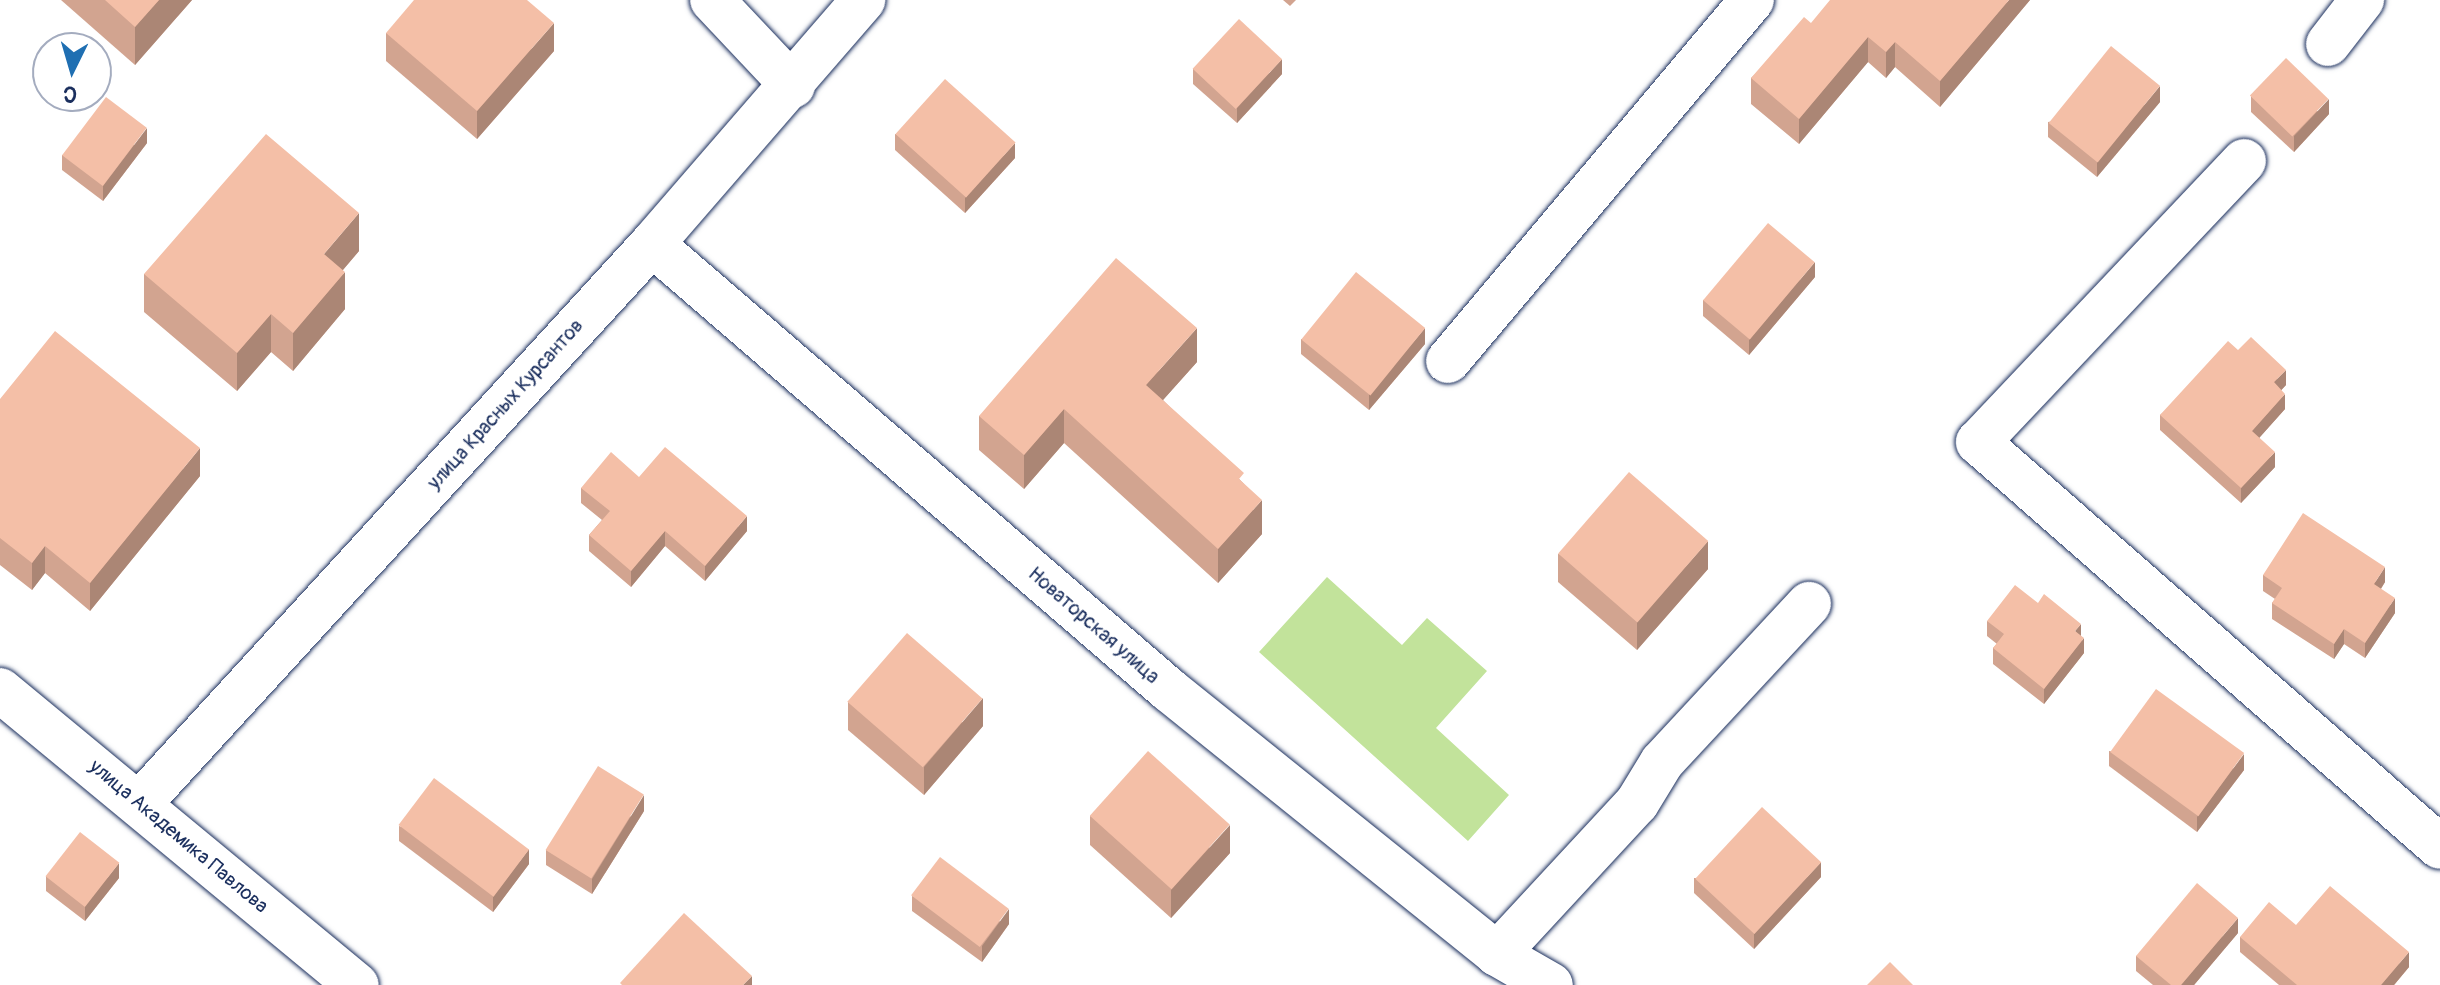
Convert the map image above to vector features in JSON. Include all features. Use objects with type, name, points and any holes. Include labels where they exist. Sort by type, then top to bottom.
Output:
[{"type":"street","points":[[712,0],[793,86]]},
{"type":"street","name":"улица Красных Курсантов","points":[[140,803],[652,244],[793,86],[863,0]]},
{"type":"street","points":[[1448,361],[1752,0]]},
{"type":"street","points":[[2328,44],[2362,0]]},
{"type":"street","points":[[2244,161],[1978,442],[2440,847]]},
{"type":"street","name":"Новаторская улица","points":[[652,244],[1169,690],[1497,954],[1551,985]]},
{"type":"street","points":[[1497,954],[1637,803],[1662,762],[1809,604]]},
{"type":"street","name":"улица Академика Павлова","points":[[0,690],[357,985]]},
{"type":"green space","points":[[1327,577],[1402,645],[1427,618],[1487,671],[1436,728],[1509,795],[1468,841],[1259,652]]},
{"type":"building","points":[[105,0],[159,0],[135,27]]},
{"type":"building","points":[[414,0],[527,0],[554,23],[477,111],[386,33]]},
{"type":"building","points":[[1830,0],[2009,0],[1940,81],[1895,42],[1886,52],[1868,37],[1799,119],[1751,78],[1804,17],[1811,23]]},
{"type":"building","points":[[1239,19],[1282,59],[1236,109],[1193,69]]},
{"type":"building","points":[[2111,46],[2160,86],[2098,163],[2049,123]]},
{"type":"building","points":[[2286,58],[2328,99],[2292,136],[2250,95]]},
{"type":"building","points":[[945,79],[1016,143],[966,198],[895,134]]},
{"type":"building","points":[[112,102],[147,128],[103,186],[62,155],[95,112],[112,112]]},
{"type":"building","points":[[266,134],[359,213],[324,254],[345,272],[293,333],[271,314],[237,353],[144,274]]},
{"type":"building","points":[[1768,223],[1815,262],[1750,340],[1703,300]]},
{"type":"building","points":[[1116,258],[1197,328],[1146,385],[1244,473],[1239,479],[1262,500],[1218,549],[1064,409],[1024,455],[979,416]]},
{"type":"building","points":[[1356,272],[1425,328],[1370,396],[1301,340]]},
{"type":"building","points":[[55,331],[200,448],[90,583],[45,546],[32,563],[0,538],[0,399]]},
{"type":"building","points":[[2251,337],[2286,370],[2274,382],[2285,394],[2252,431],[2275,452],[2241,488],[2160,415],[2228,341],[2238,350]]},
{"type":"building","points":[[665,447],[747,516],[705,566],[665,531],[631,571],[589,535],[610,511],[581,488],[611,452],[639,477]]},
{"type":"building","points":[[1629,472],[1708,541],[1637,622],[1558,554]]},
{"type":"building","points":[[2303,513],[2385,567],[2374,584],[2395,598],[2365,643],[2344,629],[2334,644],[2272,603],[2282,588],[2263,575]]},
{"type":"building","points":[[2015,585],[2038,603],[2044,594],[2081,624],[2075,631],[2084,638],[2044,689],[1993,648],[2004,634],[1987,621]]},
{"type":"building","points":[[907,633],[982,699],[923,767],[847,702]]},
{"type":"building","points":[[2156,689],[2244,753],[2198,816],[2110,752]]},
{"type":"building","points":[[1148,751],[1230,825],[1172,889],[1090,816]]},
{"type":"building","points":[[598,766],[644,795],[591,879],[546,850]]},
{"type":"building","points":[[434,778],[529,850],[494,897],[398,825]]},
{"type":"building","points":[[1762,807],[1821,862],[1754,934],[1695,879]]},
{"type":"building","points":[[80,832],[119,863],[85,907],[46,876]]},
{"type":"building","points":[[940,857],[1009,909],[980,947],[911,895]]},
{"type":"building","points":[[2197,883],[2238,918],[2181,985],[2171,985],[2136,956]]},
{"type":"building","points":[[2330,886],[2409,952],[2381,985],[2297,985],[2240,937],[2269,902],[2296,925]]},
{"type":"building","points":[[684,913],[752,976],[743,985],[622,985],[620,983]]},
{"type":"building","points":[[1890,962],[1913,985],[1867,985]]}]
